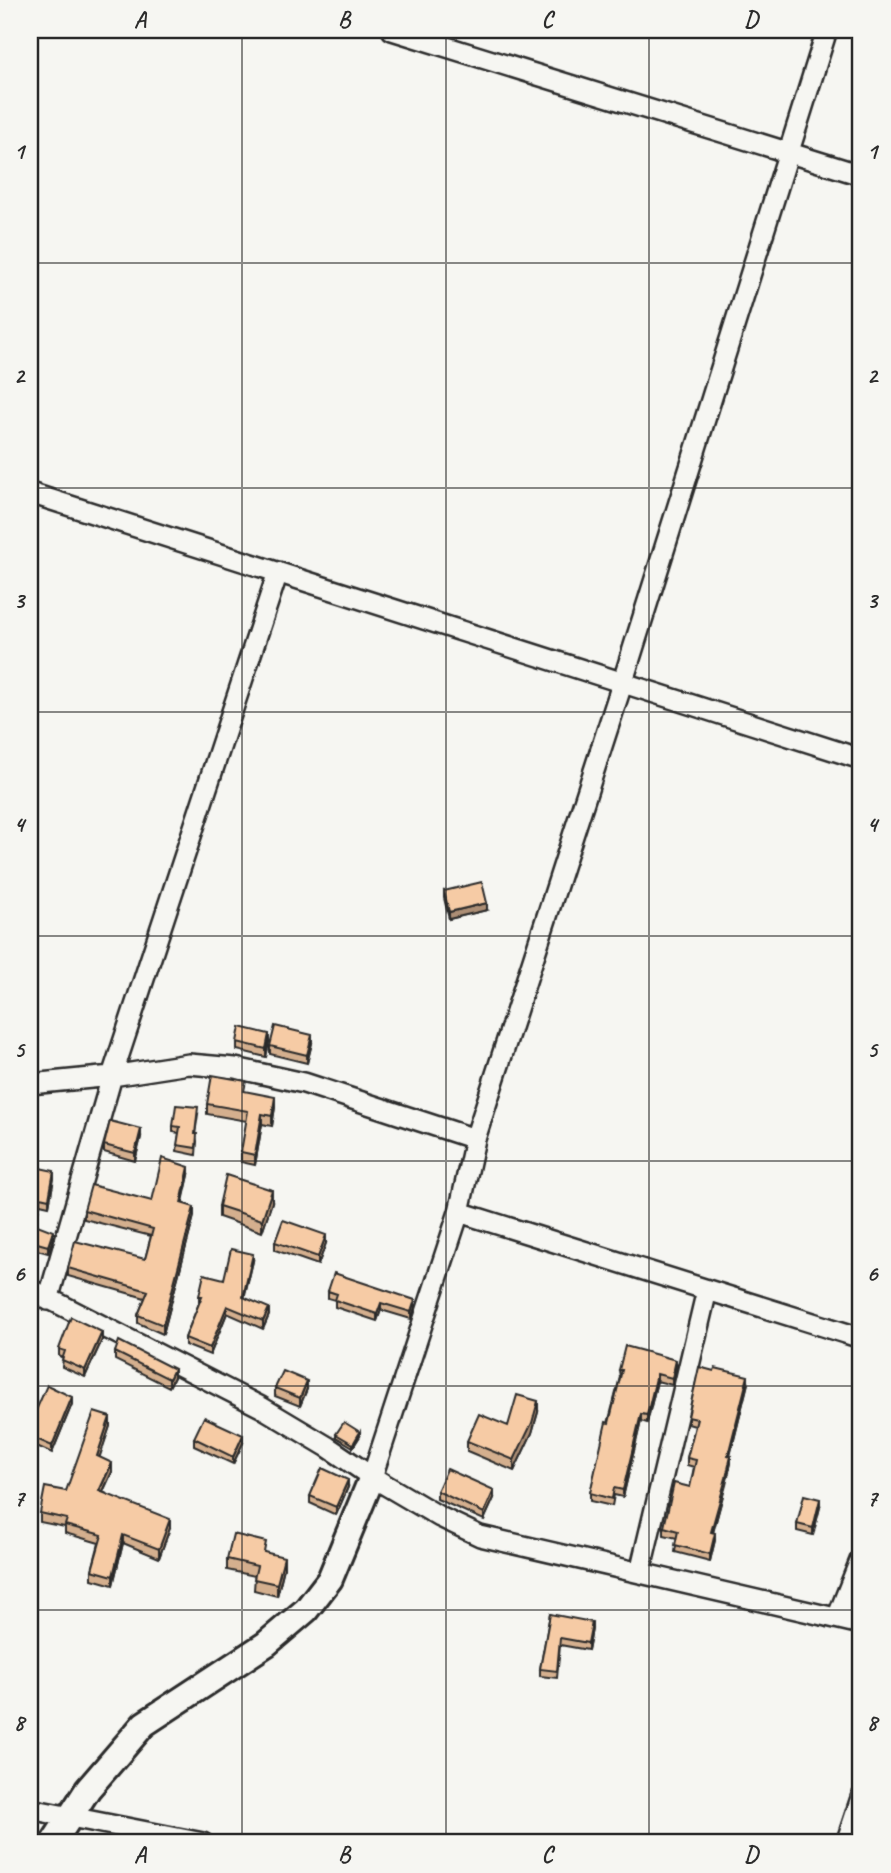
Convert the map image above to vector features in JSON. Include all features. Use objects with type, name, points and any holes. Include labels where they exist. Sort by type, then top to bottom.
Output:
[{"type":"street","points":[[391,30],[861,175]]},
{"type":"street","points":[[62,1830],[88,1789],[144,1724],[266,1644],[306,1610],[330,1579],[372,1477],[459,1212],[475,1139],[623,681],[827,30]]},
{"type":"street","points":[[30,493],[861,759]]},
{"type":"street","points":[[48,1300],[112,1076],[278,572]]},
{"type":"street","points":[[30,1084],[112,1076],[189,1064],[234,1068],[304,1083],[475,1139]]},
{"type":"street","points":[[459,1212],[861,1338]]},
{"type":"street","points":[[30,1289],[261,1407],[372,1477],[440,1517],[480,1536],[861,1624]]},
{"type":"street","points":[[640,1572],[707,1290]]},
{"type":"street","points":[[837,1618],[861,1558]]},
{"type":"street","points":[[845,1843],[861,1798]]},
{"type":"street","points":[[30,1809],[62,1830],[203,1843]]},
{"type":"building","points":[[482,882],[487,903],[449,912],[444,891]]},
{"type":"building","points":[[275,1026],[312,1035],[307,1055],[270,1046]]},
{"type":"building","points":[[240,1027],[269,1034],[266,1049],[237,1042]]},
{"type":"building","points":[[212,1075],[246,1081],[244,1091],[275,1097],[272,1116],[262,1114],[255,1155],[241,1152],[248,1111],[207,1104]]},
{"type":"building","points":[[176,1105],[198,1107],[196,1148],[177,1145],[180,1127],[173,1126]]},
{"type":"building","points":[[110,1121],[141,1129],[135,1153],[104,1145]]},
{"type":"building","points":[[162,1158],[189,1167],[181,1203],[194,1207],[163,1325],[138,1315],[148,1291],[68,1268],[75,1241],[145,1259],[153,1229],[84,1210],[91,1185],[152,1201]]},
{"type":"building","points":[[30,1166],[54,1171],[49,1199],[40,1197],[32,1223],[53,1231],[48,1246],[30,1241]]},
{"type":"building","points":[[226,1175],[272,1190],[262,1220],[219,1206]]},
{"type":"building","points":[[283,1220],[326,1235],[318,1257],[275,1242]]},
{"type":"building","points":[[231,1249],[253,1254],[243,1297],[269,1308],[263,1321],[227,1306],[210,1348],[185,1338],[202,1296],[199,1296],[204,1274],[224,1279]]},
{"type":"building","points":[[334,1273],[415,1300],[411,1312],[381,1303],[377,1314],[335,1300],[337,1294],[328,1291]]},
{"type":"building","points":[[30,1310],[36,1313],[30,1325]]},
{"type":"building","points":[[71,1317],[102,1332],[85,1370],[62,1360],[65,1351],[59,1349]]},
{"type":"building","points":[[119,1341],[174,1369],[169,1379],[115,1352]]},
{"type":"building","points":[[625,1346],[676,1360],[672,1378],[657,1374],[647,1415],[641,1414],[623,1490],[614,1488],[612,1499],[590,1493],[606,1422],[609,1423],[622,1370],[619,1370]]},
{"type":"building","points":[[699,1367],[748,1376],[728,1455],[731,1456],[726,1478],[711,1532],[715,1533],[710,1554],[675,1545],[678,1531],[664,1527],[674,1483],[690,1487],[696,1460],[687,1458],[697,1419],[688,1417]]},
{"type":"building","points":[[283,1371],[307,1381],[300,1398],[275,1388]]},
{"type":"building","points":[[47,1385],[72,1397],[52,1446],[30,1436],[30,1424]]},
{"type":"building","points":[[517,1395],[538,1401],[532,1423],[514,1460],[467,1441],[479,1414],[508,1426]]},
{"type":"building","points":[[94,1412],[110,1417],[97,1456],[112,1463],[99,1491],[170,1519],[159,1549],[123,1535],[113,1576],[92,1570],[102,1535],[65,1525],[67,1519],[40,1513],[45,1487],[66,1491]]},
{"type":"building","points":[[204,1417],[243,1435],[233,1457],[194,1438]]},
{"type":"building","points":[[344,1422],[360,1432],[353,1444],[336,1434]]},
{"type":"building","points":[[322,1468],[348,1480],[336,1507],[310,1496]]},
{"type":"building","points":[[447,1469],[494,1490],[484,1513],[437,1491]]},
{"type":"building","points":[[804,1495],[820,1499],[813,1528],[797,1524]]},
{"type":"building","points":[[233,1534],[266,1542],[264,1552],[284,1557],[277,1584],[254,1579],[257,1566],[227,1559]]},
{"type":"building","points":[[550,1614],[592,1622],[588,1643],[560,1638],[557,1671],[540,1669]]}]
